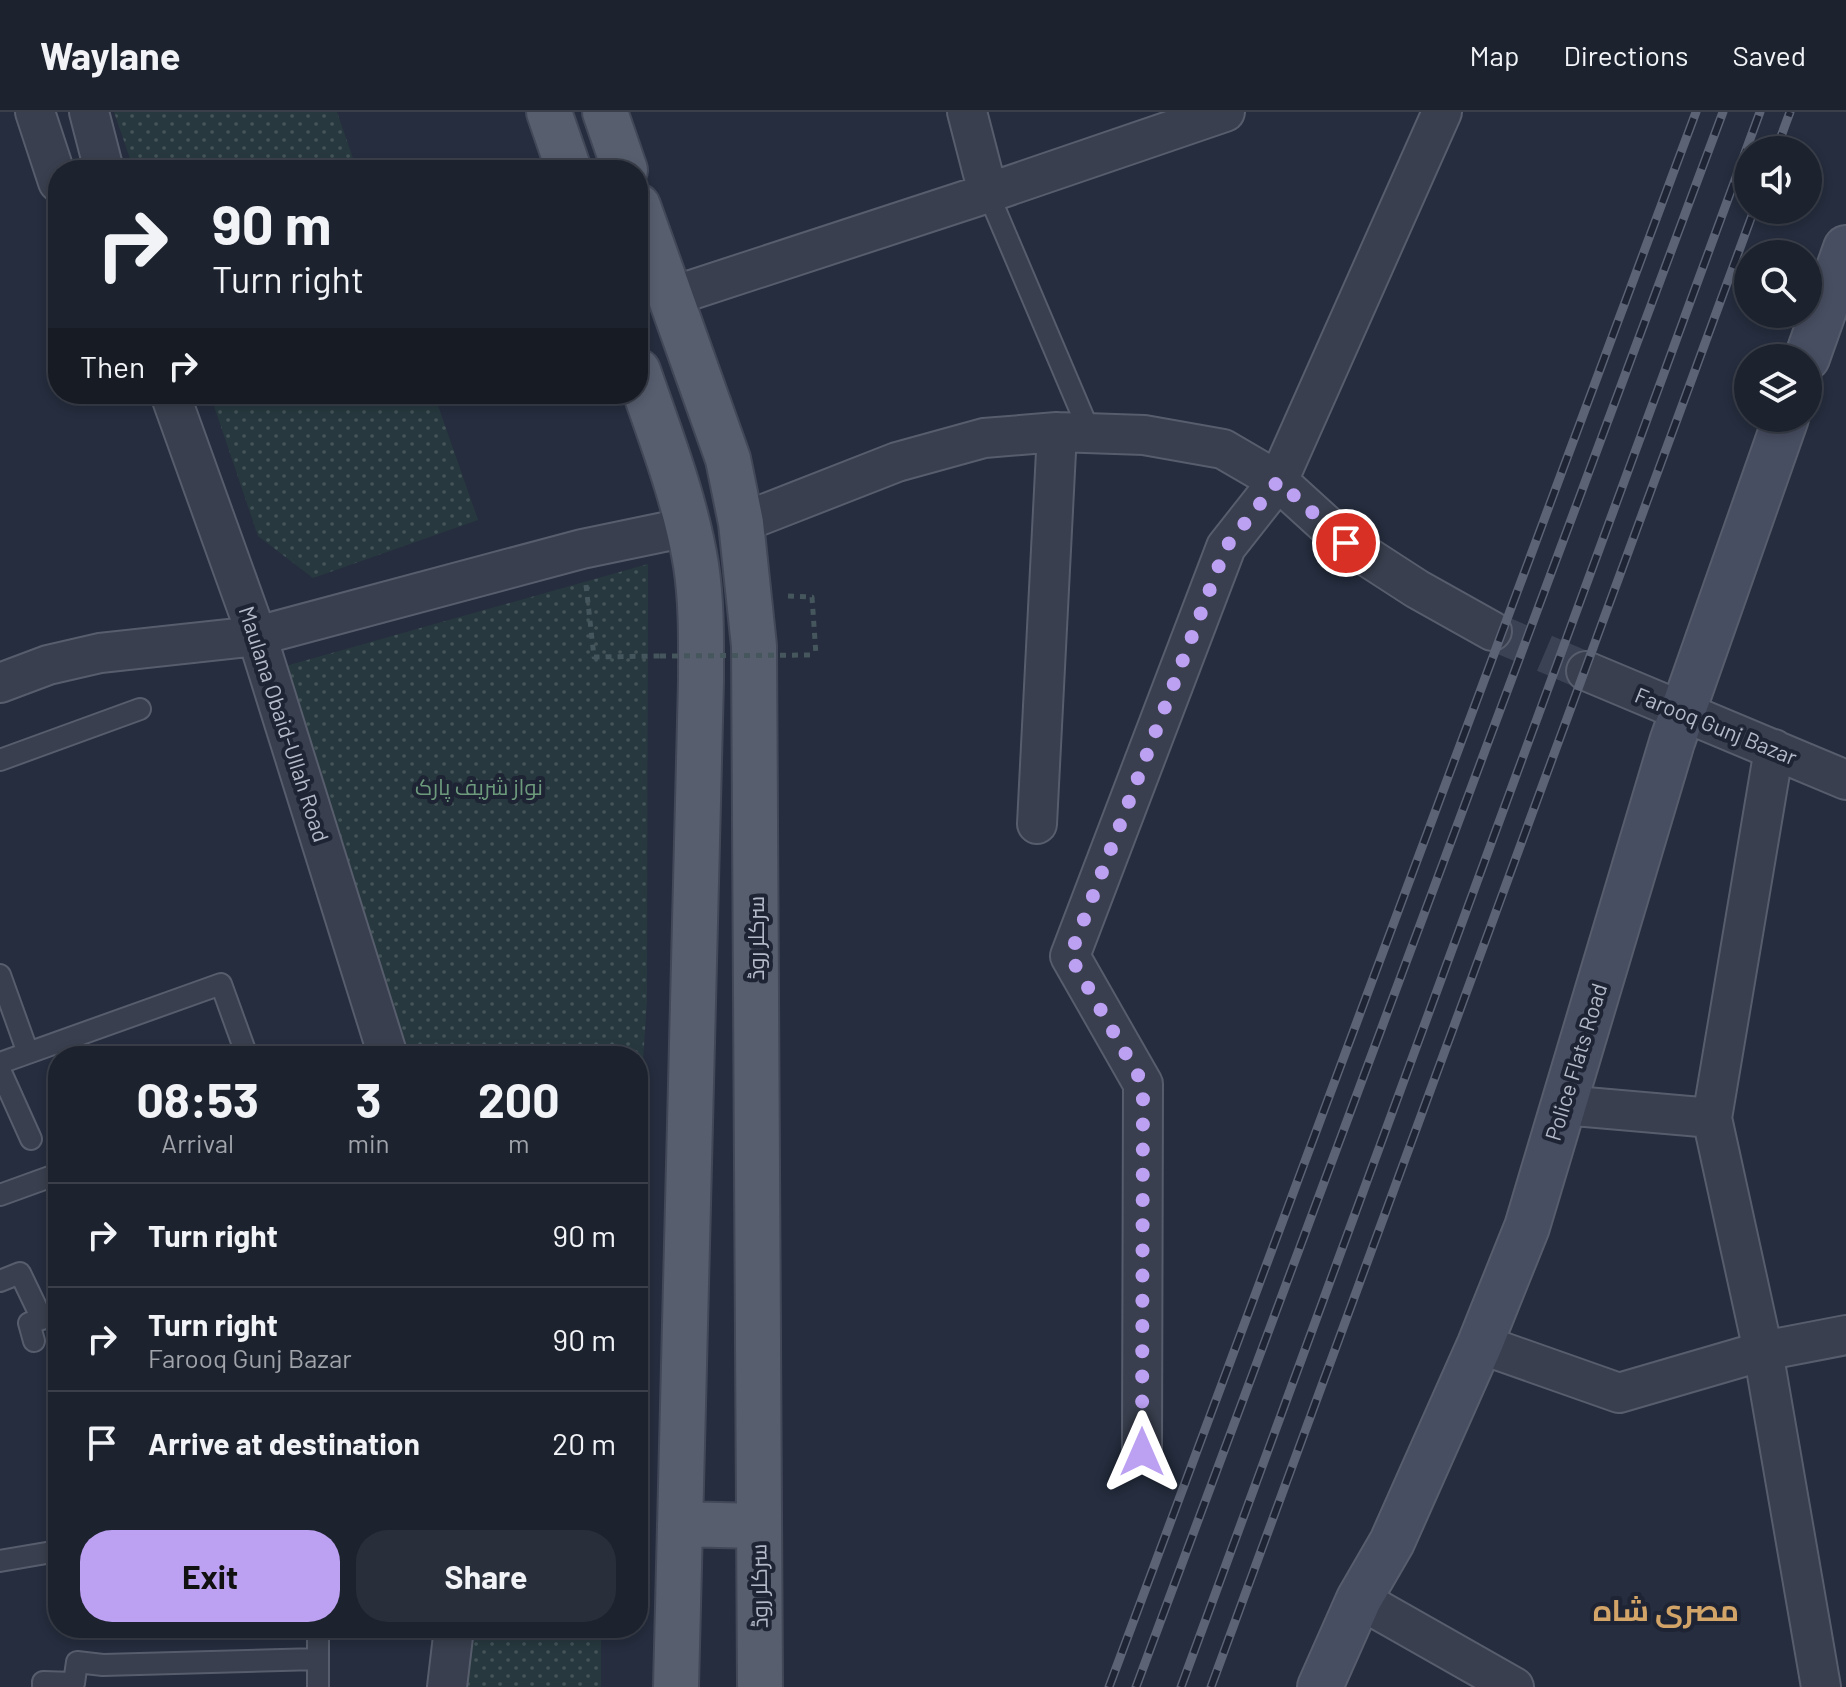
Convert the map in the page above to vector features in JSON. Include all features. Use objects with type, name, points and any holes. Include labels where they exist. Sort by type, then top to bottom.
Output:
[{"type":"main road","points":[[549,112],[566,160]]},
{"type":"main road","points":[[605,112],[622,160]]},
{"type":"main road","name":"سرکلر روڈ","points":[[648,234],[728,459],[741,523],[754,646],[760,1687]]},
{"type":"main road","points":[[648,399],[676,478],[688,527],[696,566],[700,613],[701,681],[676,1687]]},
{"type":"main road","points":[[680,1524],[758,1526]]},
{"type":"street","points":[[35,112],[51,160]]},
{"type":"street","points":[[89,112],[101,160]]},
{"type":"street","points":[[967,112],[988,193]]},
{"type":"street","points":[[670,297],[1225,112]]},
{"type":"street","points":[[1142,1452],[1143,1084],[1070,956],[1226,547],[1278,481],[1442,112]]},
{"type":"street","points":[[1812,344],[1846,248]]},
{"type":"street","name":"Maulana Obaid-Ullah Road","points":[[174,404],[257,636],[385,1046]]},
{"type":"street","name":"Police Flats Road","points":[[1320,1687],[1359,1599],[1392,1542],[1480,1344],[1527,1227],[1682,713],[1781,432]]},
{"type":"street","points":[[1037,824],[1074,433]]},
{"type":"street","points":[[741,523],[897,462],[984,438],[1074,433],[1144,435],[1223,449],[1278,481],[1346,543],[1417,589],[1492,631]]},
{"type":"street","points":[[0,683],[48,665],[100,653],[257,636],[582,549],[688,527]]},
{"type":"street","name":"Farooq Gunj Bazar","points":[[1586,671],[1846,780]]},
{"type":"street","points":[[1774,749],[1712,1118],[1763,1351],[1821,1687]]},
{"type":"street","points":[[1563,1105],[1712,1118]]},
{"type":"street","points":[[1480,1344],[1619,1393],[1763,1351],[1846,1335]]},
{"type":"street","points":[[1359,1599],[1514,1687]]},
{"type":"street","points":[[447,1687],[453,1638]]},
{"type":"lane","points":[[988,193],[1074,433]]},
{"type":"lane","points":[[0,760],[140,709]]},
{"type":"lane","points":[[0,975],[28,1053]]},
{"type":"lane","points":[[0,1063],[221,984],[243,1046]]},
{"type":"lane","points":[[0,1070],[31,1139]]},
{"type":"lane","points":[[0,1195],[48,1178]]},
{"type":"lane","points":[[0,1281],[20,1273],[48,1312]]},
{"type":"lane","points":[[34,1341],[29,1323],[48,1316]]},
{"type":"lane","points":[[0,1561],[48,1553]]},
{"type":"lane","points":[[318,1638],[318,1687]]},
{"type":"lane","points":[[43,1687],[43,1682],[74,1685],[77,1662],[103,1665],[318,1659]]},
{"type":"path","points":[[591,627],[594,657],[816,655],[812,597]]},
{"type":"green space","points":[[114,112],[337,112],[354,160],[131,160]]},
{"type":"green space","points":[[213,404],[437,404],[478,520],[313,578],[258,536]]},
{"type":"green space","name":"نواز شریف پارک","points":[[648,564],[647,1000],[644,1046],[382,1046],[268,671]]},
{"type":"green space","points":[[451,1638],[601,1638],[601,1687],[445,1687]]},
{"type":"tunnel","points":[[1492,631],[1586,671]]},
{"type":"railway","points":[[1109,1687],[1696,112]]},
{"type":"railway","points":[[1136,1687],[1723,112]]},
{"type":"railway","points":[[1181,1687],[1760,112]]},
{"type":"railway","points":[[1781,136],[1790,112]]},
{"type":"railway","points":[[1211,1687],[1749,224]]},
{"type":"district","name":"مصری شاہ","points":[[1666,1611]]},
{"type":"route","points":[[1142,1452],[1143,1084],[1070,956],[1226,547],[1278,481],[1346,543]]}]
